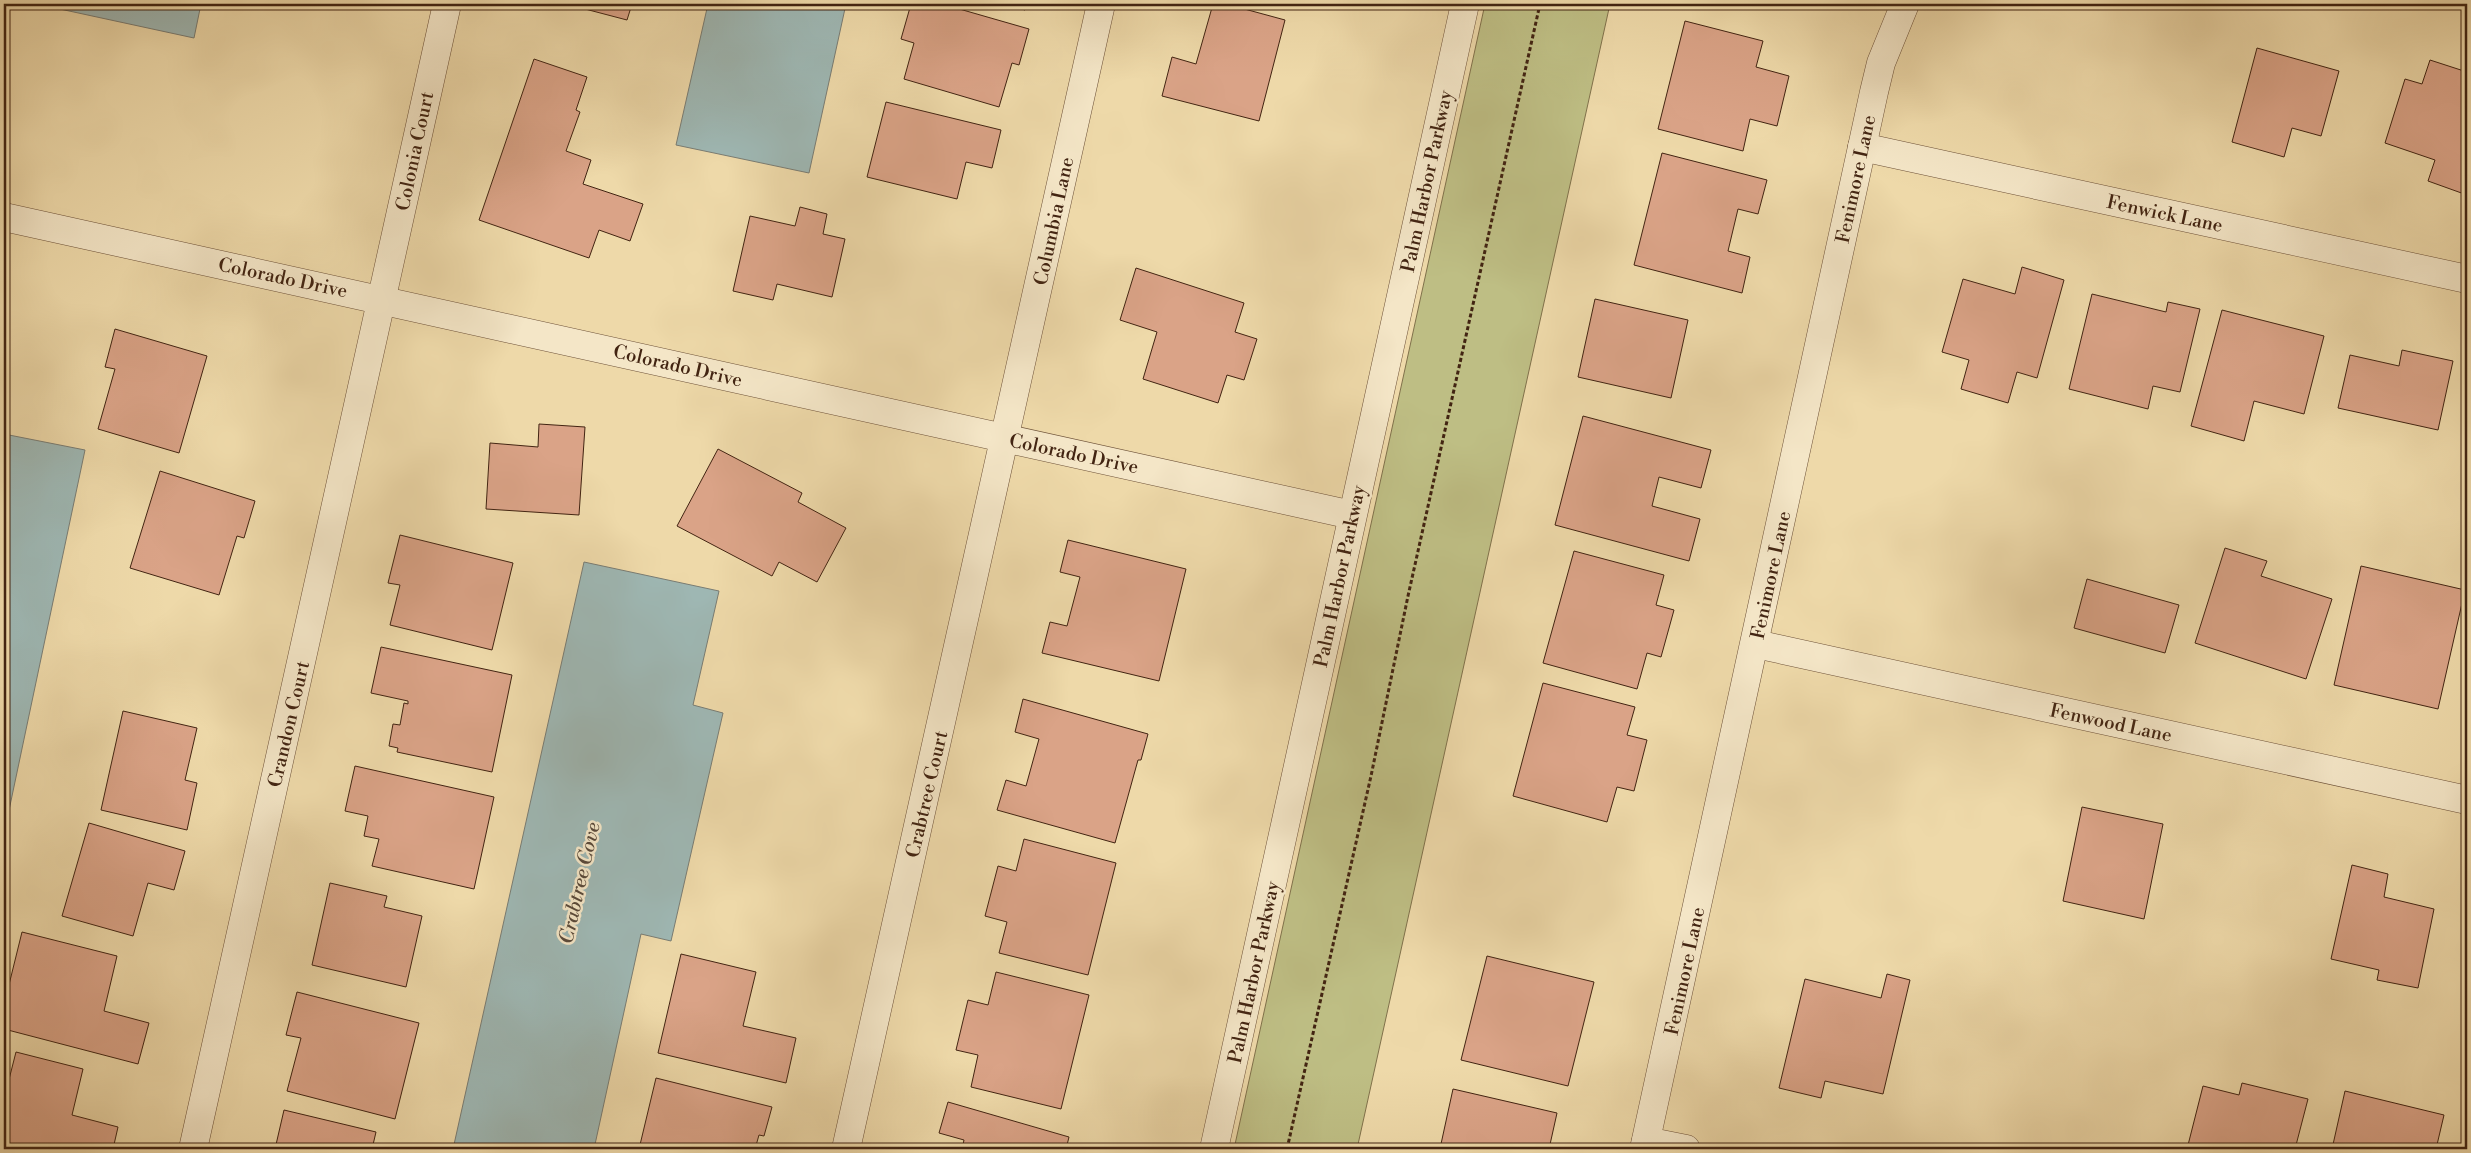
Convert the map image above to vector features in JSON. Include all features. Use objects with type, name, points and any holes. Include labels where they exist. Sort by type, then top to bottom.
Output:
[{"type":"street","name":"Colonia Court","points":[[382,299],[446,4]]},
{"type":"street","name":"Columbia Lane","points":[[1005,438],[1101,4]]},
{"type":"street","name":"Palm Harbor Parkway","points":[[1214,1149],[1465,4]]},
{"type":"street","name":"Fenimore Lane","points":[[1645,1145],[1756,644],[1862,147],[1882,63],[1905,4]]},
{"type":"street","name":"Fenwick Lane","points":[[1862,147],[2467,279]]},
{"type":"street","name":"Colorado Drive","points":[[4,217],[382,299],[1352,515]]},
{"type":"street","name":"Crandon Court","points":[[194,1149],[382,299]]},
{"type":"street","name":"Crabtree Court","points":[[846,1149],[1005,438]]},
{"type":"street","name":"Fenwood Lane","points":[[1756,644],[2467,800]]},
{"type":"street","points":[[1645,1145],[1686,1149]]},
{"type":"path","points":[[1286,1149],[1371,776],[1408,596],[1506,164],[1530,42],[1540,4]]},
{"type":"green space","points":[[1485,4],[1610,4],[1357,1149],[1234,1149]]},
{"type":"water","points":[[46,4],[201,4],[194,38],[46,6]]},
{"type":"water","points":[[708,4],[846,4],[809,173],[676,145]]},
{"type":"water","points":[[4,434],[85,450],[4,834]]},
{"type":"water","name":"Crabtree Cove","points":[[584,562],[719,591],[693,705],[723,713],[671,941],[641,934],[594,1149],[453,1149]]},
{"type":"building","points":[[566,4],[632,4],[627,20]]},
{"type":"building","points":[[911,4],[942,4],[1029,29],[1019,65],[1012,63],[999,107],[904,79],[914,43],[901,39]]},
{"type":"building","points":[[1005,4],[1027,4],[1025,10]]},
{"type":"building","points":[[1213,4],[1226,4],[1285,20],[1259,121],[1162,96],[1172,57],[1196,64]]},
{"type":"building","points":[[1685,21],[1763,41],[1756,67],[1789,76],[1777,126],[1750,119],[1743,151],[1658,129]]},
{"type":"building","points":[[2257,48],[2339,71],[2321,136],[2292,128],[2284,157],[2232,142]]},
{"type":"building","points":[[534,59],[587,77],[576,110],[580,112],[566,151],[591,160],[583,184],[643,204],[630,241],[599,230],[589,258],[479,220]]},
{"type":"building","points":[[2430,60],[2467,72],[2467,195],[2428,181],[2435,160],[2385,143],[2405,79],[2422,84]]},
{"type":"building","points":[[886,102],[1001,130],[992,168],[966,162],[957,199],[867,177]]},
{"type":"building","points":[[1662,153],[1767,180],[1758,214],[1738,209],[1728,251],[1750,257],[1742,293],[1634,265]]},
{"type":"building","points":[[800,207],[827,214],[823,234],[845,239],[832,297],[777,284],[773,300],[733,291],[750,216],[795,226]]},
{"type":"building","points":[[2022,267],[2064,280],[2037,378],[2017,372],[2008,403],[1961,389],[1969,360],[1942,352],[1963,279],[2015,294]]},
{"type":"building","points":[[1136,268],[1244,303],[1235,332],[1257,339],[1244,380],[1227,375],[1218,403],[1143,379],[1157,332],[1120,320]]},
{"type":"building","points":[[2092,294],[2166,312],[2168,302],[2200,309],[2180,392],[2153,386],[2148,409],[2069,389]]},
{"type":"building","points":[[1595,299],[1688,320],[1671,398],[1578,377]]},
{"type":"building","points":[[2222,310],[2324,336],[2304,414],[2254,401],[2244,441],[2191,426]]},
{"type":"building","points":[[115,329],[207,356],[179,453],[98,429],[115,369],[105,367]]},
{"type":"building","points":[[2402,350],[2453,361],[2438,430],[2338,408],[2350,355],[2399,366]]},
{"type":"building","points":[[1583,416],[1711,450],[1701,488],[1659,477],[1652,506],[1700,519],[1689,561],[1555,525]]},
{"type":"building","points":[[539,424],[585,427],[579,515],[486,509],[490,443],[538,447]]},
{"type":"building","points":[[718,449],[802,493],[798,502],[846,528],[817,582],[779,562],[772,576],[677,526]]},
{"type":"building","points":[[160,471],[255,501],[244,538],[237,536],[219,595],[130,568]]},
{"type":"building","points":[[400,535],[513,563],[492,650],[390,625],[400,585],[388,583]]},
{"type":"building","points":[[1068,540],[1186,569],[1159,681],[1042,653],[1050,622],[1067,626],[1080,577],[1060,572]]},
{"type":"building","points":[[2225,548],[2267,561],[2261,576],[2332,599],[2306,679],[2195,643]]},
{"type":"building","points":[[1574,551],[1664,575],[1656,605],[1674,610],[1661,657],[1647,653],[1637,689],[1543,663]]},
{"type":"building","points":[[2361,566],[2465,590],[2438,709],[2334,685]]},
{"type":"building","points":[[2087,579],[2179,605],[2165,653],[2074,628]]},
{"type":"building","points":[[381,647],[512,675],[492,772],[397,752],[398,748],[389,746],[393,724],[400,725],[404,703],[408,704],[408,701],[371,693]]},
{"type":"building","points":[[1543,683],[1635,707],[1627,735],[1647,740],[1634,791],[1617,787],[1607,822],[1513,796]]},
{"type":"building","points":[[1023,699],[1148,734],[1141,760],[1138,760],[1115,843],[997,810],[1006,780],[1026,786],[1039,739],[1015,732]]},
{"type":"building","points":[[123,711],[197,728],[185,780],[197,783],[187,830],[101,810]]},
{"type":"building","points":[[355,766],[494,797],[474,889],[372,866],[379,839],[364,836],[368,816],[345,811]]},
{"type":"building","points":[[2082,807],[2163,824],[2144,919],[2063,901]]},
{"type":"building","points":[[89,823],[185,851],[174,890],[148,883],[133,936],[62,916]]},
{"type":"building","points":[[1024,839],[1116,863],[1088,975],[999,953],[1007,922],[985,916],[998,866],[1016,871]]},
{"type":"building","points":[[2352,865],[2388,874],[2384,897],[2434,909],[2418,988],[2377,980],[2379,970],[2331,959]]},
{"type":"building","points":[[330,883],[387,896],[384,907],[422,916],[406,987],[312,965]]},
{"type":"building","points":[[22,932],[117,956],[104,1011],[149,1023],[138,1064],[4,1029],[4,1005]]},
{"type":"building","points":[[681,954],[756,972],[743,1026],[796,1038],[786,1083],[658,1053]]},
{"type":"building","points":[[1487,956],[1594,982],[1568,1086],[1461,1060]]},
{"type":"building","points":[[996,972],[1089,995],[1061,1109],[971,1087],[978,1055],[956,1050],[968,1000],[988,1005]]},
{"type":"building","points":[[1887,974],[1910,980],[1883,1094],[1825,1081],[1821,1098],[1779,1088],[1805,979],[1881,998]]},
{"type":"building","points":[[297,992],[419,1023],[395,1119],[287,1091],[301,1038],[286,1035]]},
{"type":"building","points":[[16,1052],[83,1069],[72,1115],[118,1127],[113,1149],[4,1149],[4,1099]]},
{"type":"building","points":[[656,1078],[772,1107],[764,1136],[759,1135],[755,1149],[639,1149]]},
{"type":"building","points":[[2242,1083],[2308,1099],[2295,1149],[2187,1149],[2203,1086],[2239,1095]]},
{"type":"building","points":[[1453,1089],[1557,1113],[1549,1149],[1464,1149],[1441,1144]]},
{"type":"building","points":[[2345,1091],[2444,1115],[2436,1149],[2332,1149]]},
{"type":"building","points":[[948,1102],[1069,1137],[1066,1149],[962,1149],[964,1140],[939,1133]]},
{"type":"building","points":[[284,1110],[376,1132],[372,1149],[275,1149]]}]
